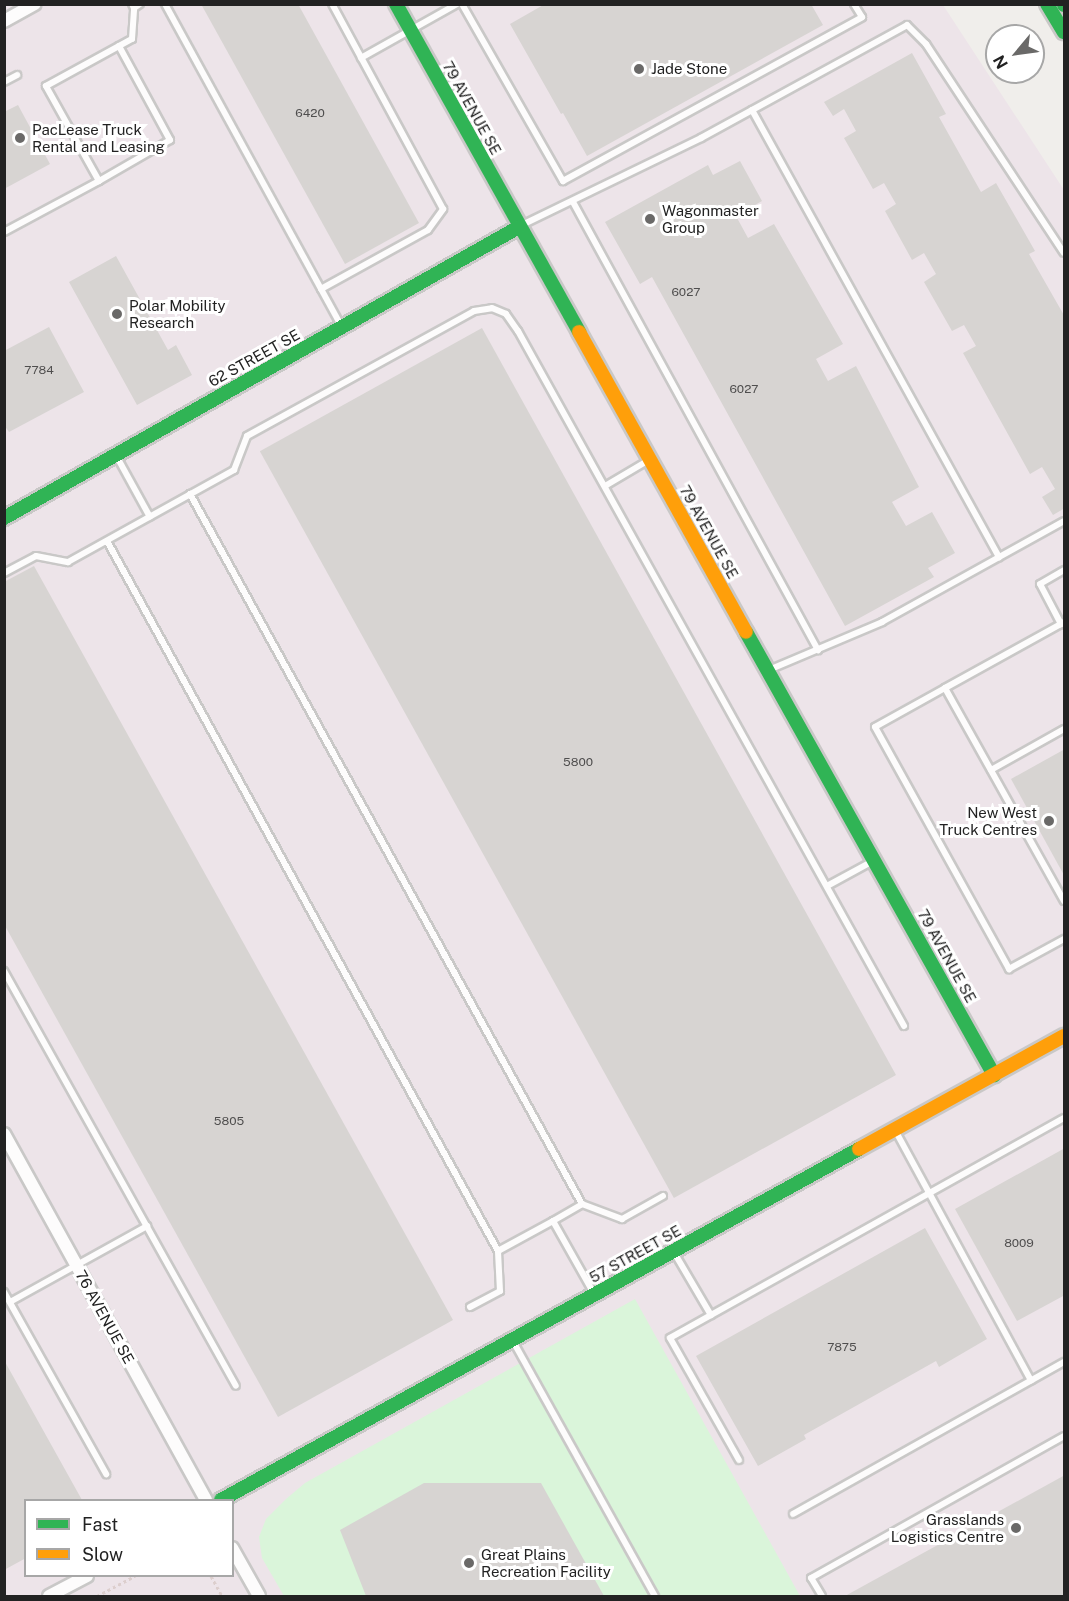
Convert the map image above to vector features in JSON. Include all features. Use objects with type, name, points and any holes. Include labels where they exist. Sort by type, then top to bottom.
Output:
[{"type":"street","points":[[4,21],[35,4]]},
{"type":"street","name":"79 AVENUE SE","points":[[396,4],[994,1075]]},
{"type":"street","points":[[1047,4],[1065,33]]},
{"type":"street","name":"62 STREET SE","points":[[4,518],[519,227]]},
{"type":"street","name":"57 STREET SE","points":[[223,1499],[1065,1036]]},
{"type":"street","name":"76 AVENUE SE","points":[[4,1134],[205,1499]]},
{"type":"street","points":[[234,1552],[259,1596]]},
{"type":"street","points":[[49,1596],[83,1577]]},
{"type":"lane","points":[[165,4],[342,327]]},
{"type":"lane","points":[[321,289],[428,230],[443,209],[332,4]]},
{"type":"lane","points":[[361,58],[459,4],[563,181],[862,17],[854,4]]},
{"type":"lane","points":[[99,181],[46,86],[132,39],[136,6]]},
{"type":"lane","points":[[519,227],[573,202],[752,110],[907,25],[926,45],[1065,253]]},
{"type":"lane","points":[[4,232],[170,140],[119,46]]},
{"type":"lane","points":[[4,82],[17,75]]},
{"type":"lane","points":[[752,110],[999,557]]},
{"type":"lane","points":[[573,202],[818,650]]},
{"type":"lane","points":[[4,573],[36,556],[68,562],[234,470],[247,436],[474,311],[492,308],[506,314],[518,331],[904,1026]]},
{"type":"lane","points":[[116,454],[150,517]]},
{"type":"lane","points":[[604,486],[650,460]]},
{"type":"lane","points":[[190,494],[582,1204],[622,1219],[663,1196]]},
{"type":"lane","points":[[768,670],[882,622],[1065,521]]},
{"type":"lane","points":[[106,541],[498,1251],[500,1291],[470,1307]]},
{"type":"lane","points":[[1065,570],[1040,584],[1063,623],[875,727],[1009,969],[1065,939]]},
{"type":"lane","points":[[945,688],[1065,901]]},
{"type":"lane","points":[[991,770],[1065,729]]},
{"type":"lane","points":[[827,886],[874,860]]},
{"type":"lane","points":[[4,971],[236,1386]]},
{"type":"lane","points":[[739,1460],[670,1338],[1065,1118]]},
{"type":"lane","points":[[894,1129],[1031,1380]]},
{"type":"lane","points":[[498,1251],[582,1204]]},
{"type":"lane","points":[[553,1221],[594,1295]]},
{"type":"lane","points":[[10,1302],[147,1226]]},
{"type":"lane","points":[[673,1251],[711,1315]]},
{"type":"lane","points":[[4,1292],[106,1474]]},
{"type":"lane","points":[[513,1340],[655,1596]]},
{"type":"lane","points":[[793,1514],[1065,1362]]},
{"type":"lane","points":[[822,1596],[811,1578],[1065,1436]]},
{"type":"path","points":[[97,1596],[131,1577]]},
{"type":"path","points":[[212,1577],[222,1596]]},
{"type":"shaded area","points":[[5,5],[943,5],[985,69],[985,84],[995,84],[1064,190],[1064,1596],[5,1596]]},
{"type":"green space","points":[[635,1299],[800,1596],[284,1596],[262,1558],[259,1537],[266,1519],[286,1499],[305,1483]]},
{"type":"building","points":[[201,4],[298,4],[419,223],[345,264]]},
{"type":"building","name":"Jade Stone","points":[[545,4],[811,4],[823,25],[587,156],[510,24]]},
{"type":"building","points":[[912,53],[946,114],[939,117],[981,192],[996,183],[1035,251],[1029,254],[1065,317],[1065,508],[1053,515],[1042,497],[1055,489],[1042,467],[1030,474],[963,353],[976,346],[964,325],[952,331],[924,282],[936,274],[924,253],[912,260],[885,211],[896,204],[884,183],[873,189],[844,138],[856,131],[844,109],[833,116],[824,102]]},
{"type":"building","name":"PacLease Truck Rental and Leasing","points":[[18,105],[50,164],[4,189],[4,112]]},
{"type":"building","points":[[740,161],[762,201],[736,216],[748,238],[774,224],[843,344],[816,359],[828,381],[856,366],[919,487],[892,502],[906,526],[932,512],[955,553],[928,568],[934,577],[845,626],[652,277],[640,284],[605,222],[708,165],[713,175]]},
{"type":"building","name":"Polar Mobility Research","points":[[116,256],[168,350],[176,345],[192,375],[137,405],[69,282]]},
{"type":"building","points":[[49,327],[84,392],[9,432],[4,425],[4,351]]},
{"type":"building","points":[[482,328],[896,1075],[674,1198],[260,451]]},
{"type":"building","points":[[34,566],[453,1320],[278,1417],[4,924],[4,582]]},
{"type":"building","name":"New West Truck Centres","points":[[1065,749],[1065,877],[1011,779]]},
{"type":"building","points":[[1065,1148],[1065,1295],[1017,1321],[955,1209]]},
{"type":"building","points":[[925,1228],[987,1339],[939,1367],[936,1361],[804,1435],[806,1439],[758,1466],[696,1356]]},
{"type":"building","points":[[4,1360],[81,1499],[24,1499],[24,1559],[4,1570]]},
{"type":"building","name":"Grasslands Logistics Centre","points":[[1065,1475],[1065,1596],[845,1596]]},
{"type":"building","name":"Great Plains Recreation Facility","points":[[424,1483],[541,1483],[604,1596],[366,1596],[340,1530]]},
{"type":"traffic: fast","points":[[396,4],[579,332]]},
{"type":"traffic: fast","points":[[1047,4],[1064,32]]},
{"type":"traffic: fast","points":[[4,518],[519,227]]},
{"type":"traffic: fast","points":[[746,632],[994,1075]]},
{"type":"traffic: fast","points":[[223,1499],[859,1149]]},
{"type":"traffic: slow","points":[[579,332],[746,632]]},
{"type":"traffic: slow","points":[[859,1149],[1064,1036]]},
{"type":"place","name":"Jade Stone","points":[[639,69]]},
{"type":"place","name":"PacLease Truck Rental and Leasing","points":[[20,138]]},
{"type":"place","name":"Wagonmaster Group","points":[[650,219]]},
{"type":"place","name":"Polar Mobility Research","points":[[117,314]]},
{"type":"place","name":"New West Truck Centres","points":[[1049,821]]},
{"type":"place","name":"Grasslands Logistics Centre","points":[[1016,1528]]},
{"type":"place","name":"Great Plains Recreation Facility","points":[[469,1563]]}]
